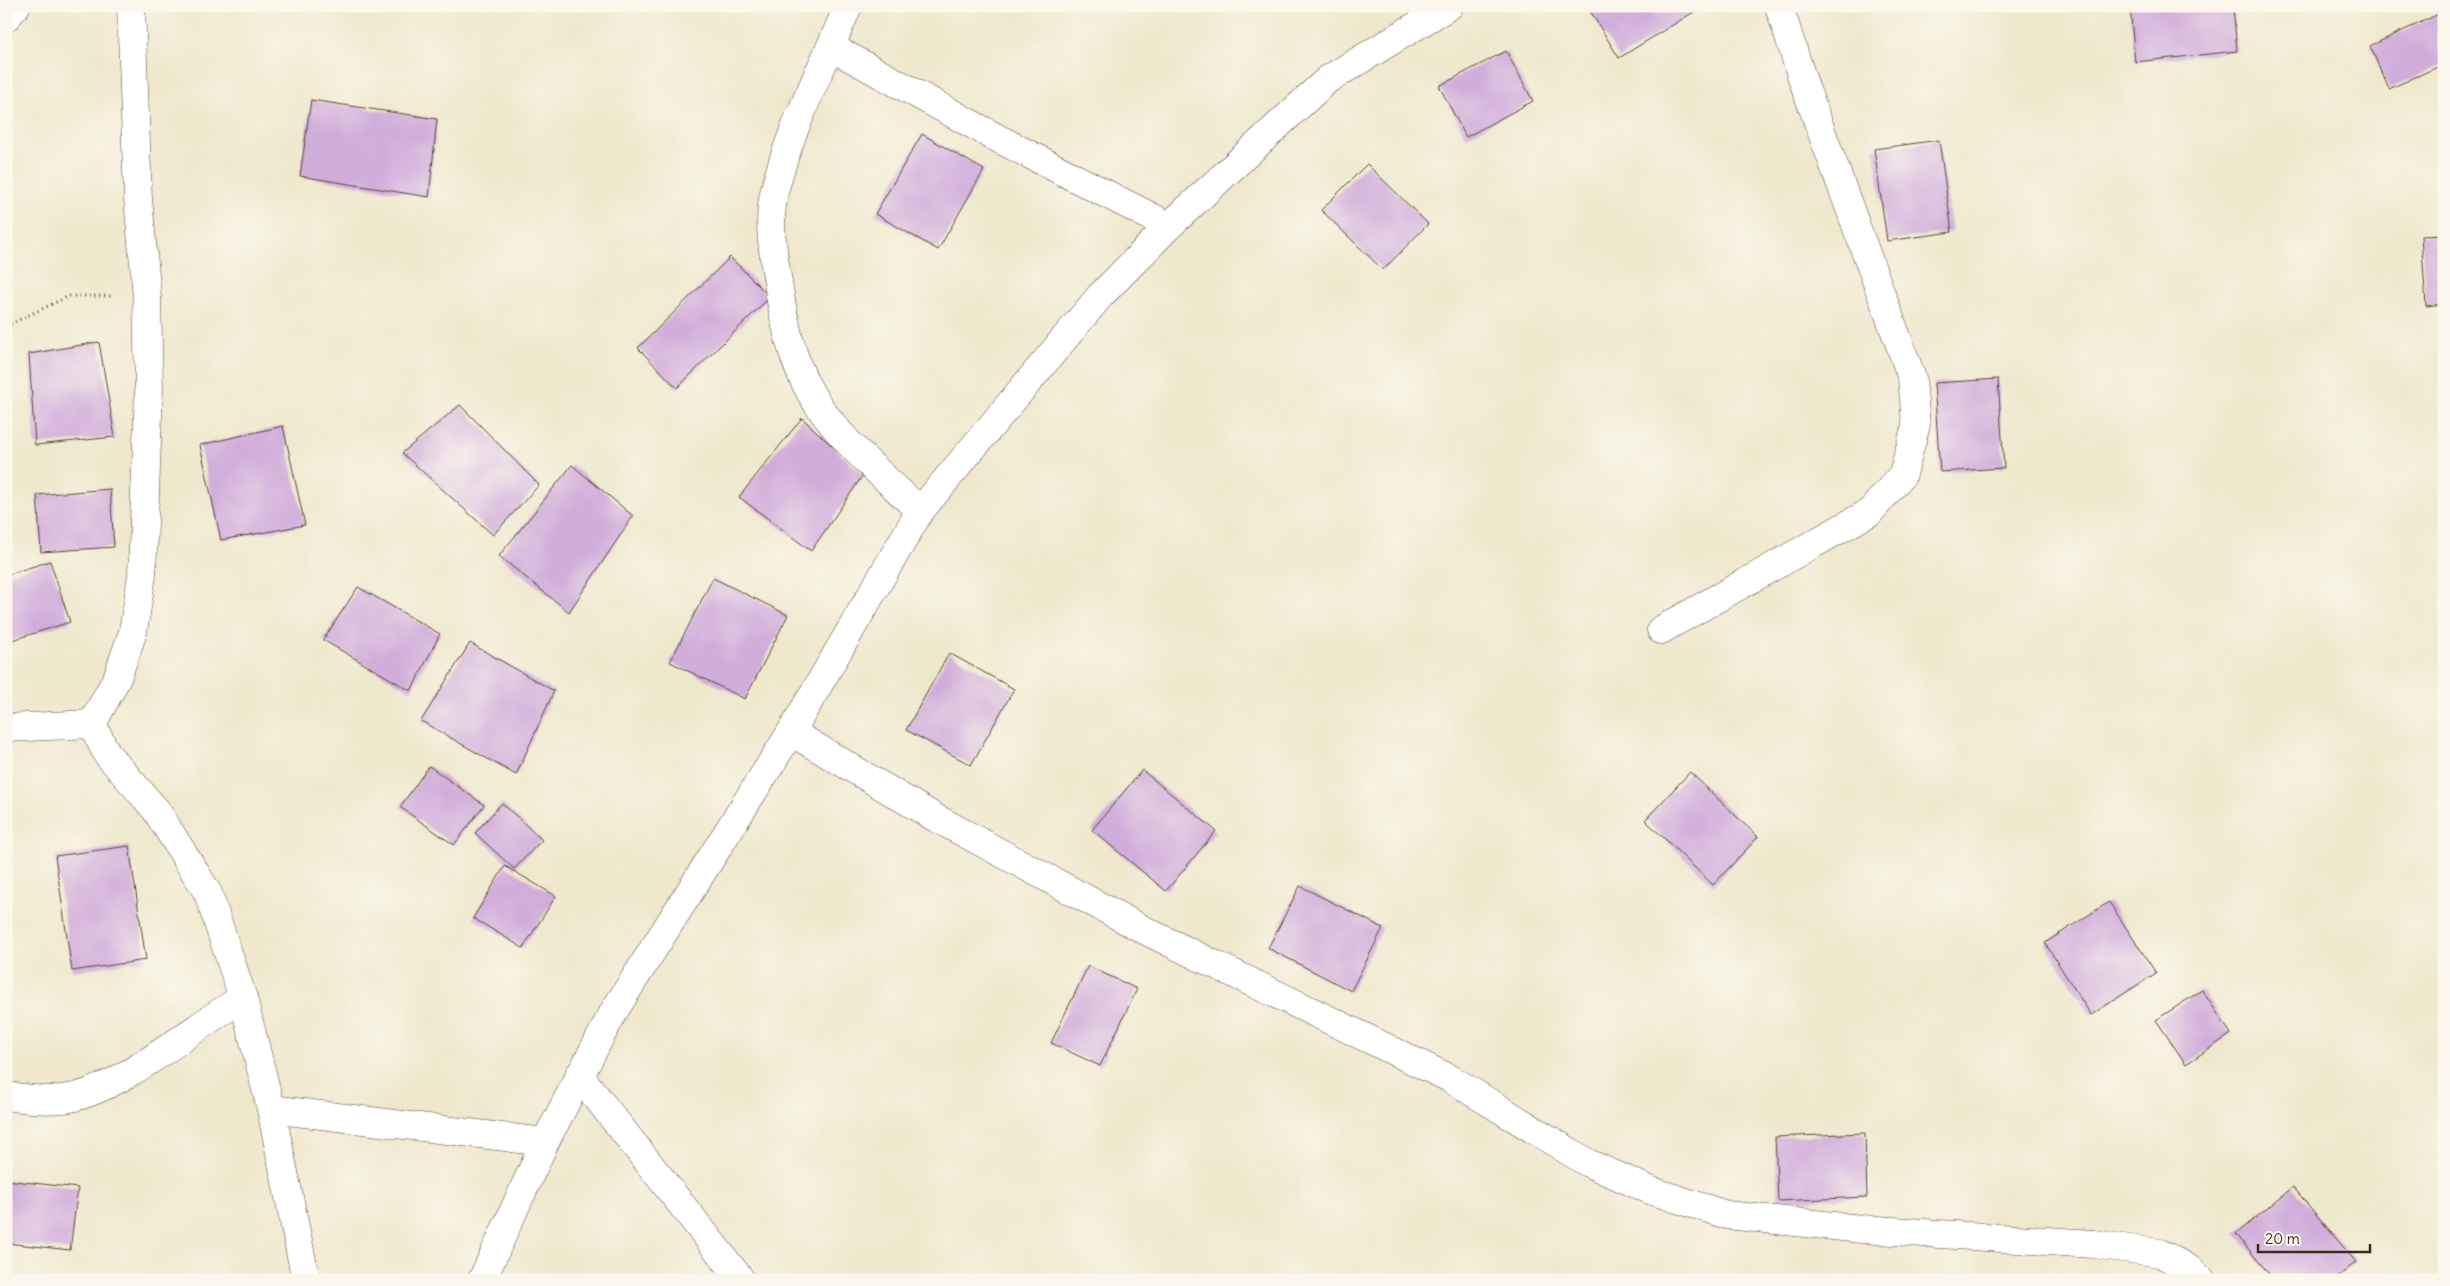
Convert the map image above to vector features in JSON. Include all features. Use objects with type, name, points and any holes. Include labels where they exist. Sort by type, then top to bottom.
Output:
[{"type":"street","points":[[6,18],[16,6]]},
{"type":"street","points":[[92,724],[117,678],[133,632],[142,576],[149,388],[147,297],[138,199],[131,6]]},
{"type":"street","points":[[848,6],[794,130],[774,190],[771,223],[783,311],[792,348],[810,391],[839,433],[920,511]]},
{"type":"street","points":[[482,1280],[545,1142],[614,1011],[791,732],[920,511],[1100,296],[1169,226],[1327,80],[1449,6]]},
{"type":"street","points":[[1661,630],[1870,512],[1902,474],[1916,425],[1912,378],[1804,84],[1779,6]]},
{"type":"street","points":[[831,47],[999,139],[1169,226]]},
{"type":"street","points":[[6,728],[92,724]]},
{"type":"street","points":[[92,724],[107,754],[156,810],[208,893],[243,998],[271,1109],[306,1280]]},
{"type":"street","points":[[791,732],[934,817],[1148,932],[1451,1079],[1588,1163],[1652,1191],[1727,1215],[1862,1229],[2093,1244],[2160,1253],[2191,1270],[2201,1280]]},
{"type":"street","points":[[6,1096],[38,1100],[74,1097],[113,1082],[243,998]]},
{"type":"street","points":[[579,1075],[741,1280]]},
{"type":"street","points":[[271,1109],[545,1142]]},
{"type":"path","points":[[6,326],[69,296],[147,297]]},
{"type":"building","points":[[1587,6],[1694,6],[1697,10],[1619,58]]},
{"type":"building","points":[[2130,6],[2233,6],[2237,51],[2135,62]]},
{"type":"building","points":[[2268,6],[2291,6],[2291,7],[2269,11]]},
{"type":"building","points":[[2443,12],[2444,64],[2389,89],[2370,46]]},
{"type":"building","points":[[1506,51],[1533,101],[1466,137],[1439,86]]},
{"type":"building","points":[[311,100],[437,119],[429,197],[300,176]]},
{"type":"building","points":[[922,134],[984,170],[938,250],[875,214]]},
{"type":"building","points":[[1939,140],[1952,232],[1887,241],[1874,149]]},
{"type":"building","points":[[1367,164],[1428,224],[1383,270],[1321,210]]},
{"type":"building","points":[[2444,235],[2444,304],[2426,306],[2421,236]]},
{"type":"building","points":[[730,257],[770,297],[677,388],[638,348]]},
{"type":"building","points":[[99,342],[115,437],[35,445],[29,354]]},
{"type":"building","points":[[1998,379],[2004,468],[1940,472],[1934,383]]},
{"type":"building","points":[[460,405],[539,485],[493,535],[402,453]]},
{"type":"building","points":[[802,418],[863,475],[811,551],[739,497]]},
{"type":"building","points":[[283,426],[305,525],[221,540],[200,445]]},
{"type":"building","points":[[572,465],[633,516],[569,612],[499,556]]},
{"type":"building","points":[[110,489],[114,547],[41,552],[37,495]]},
{"type":"building","points":[[50,561],[70,622],[6,642],[6,575]]},
{"type":"building","points":[[713,578],[788,615],[745,699],[670,662]]},
{"type":"building","points":[[358,587],[440,634],[411,691],[323,640]]},
{"type":"building","points":[[470,643],[554,691],[516,775],[421,721]]},
{"type":"building","points":[[949,653],[1014,689],[971,765],[906,730]]},
{"type":"building","points":[[429,766],[484,805],[454,845],[400,807]]},
{"type":"building","points":[[1142,770],[1216,831],[1166,891],[1092,830]]},
{"type":"building","points":[[1690,772],[1758,837],[1713,885],[1645,820]]},
{"type":"building","points":[[502,803],[542,840],[514,869],[475,833]]},
{"type":"building","points":[[129,846],[146,960],[72,971],[55,856]]},
{"type":"building","points":[[505,866],[556,896],[523,948],[473,918]]},
{"type":"building","points":[[1300,886],[1383,928],[1351,991],[1268,948]]},
{"type":"building","points":[[2109,902],[2156,973],[2091,1015],[2045,943]]},
{"type":"building","points":[[1088,966],[1137,989],[1100,1066],[1051,1043]]},
{"type":"building","points":[[2202,990],[2231,1034],[2186,1064],[2156,1020]]},
{"type":"building","points":[[1865,1133],[1867,1197],[1778,1201],[1775,1137]]},
{"type":"building","points":[[6,1180],[78,1188],[70,1250],[6,1243]]},
{"type":"building","points":[[2293,1187],[2356,1262],[2334,1280],[2274,1280],[2236,1234]]}]
